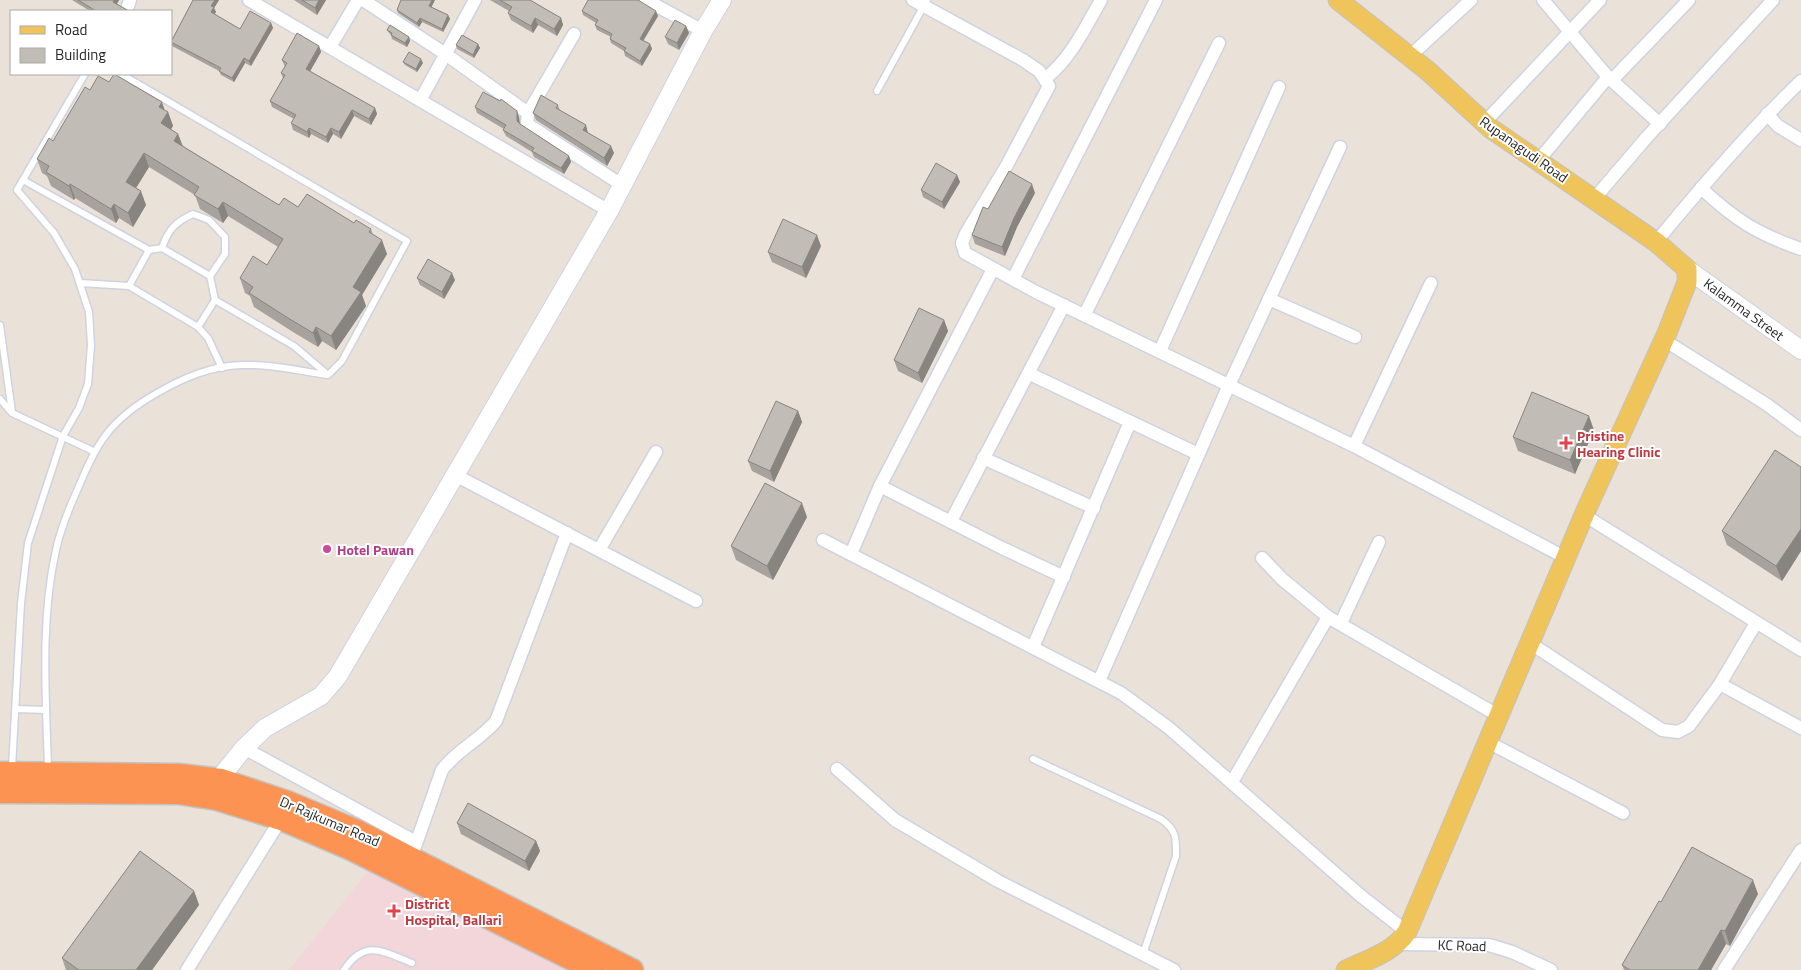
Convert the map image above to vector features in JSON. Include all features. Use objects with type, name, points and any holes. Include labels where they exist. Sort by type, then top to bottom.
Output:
[{"type":"highway","name":"Dr Rajkumar Road","points":[[6,783],[48,783],[179,775],[219,789],[281,819],[351,849],[594,970]]},
{"type":"highway","name":"Dr Rajkumar Road","points":[[219,789],[287,802],[414,850],[632,970]]},
{"type":"main road","name":"Rupanagudi Road","points":[[1338,0],[1410,56],[1484,123],[1656,242],[1687,269]]},
{"type":"main road","points":[[1346,970],[1376,957],[1403,938],[1584,516],[1666,336],[1687,282],[1687,269]]},
{"type":"street","points":[[249,0],[609,210]]},
{"type":"street","points":[[330,47],[358,0]]},
{"type":"street","points":[[363,0],[444,53],[528,113]]},
{"type":"street","points":[[421,99],[444,53],[475,0]]},
{"type":"street","points":[[646,0],[703,32]]},
{"type":"street","points":[[219,789],[223,774],[244,748],[265,728],[321,696],[338,676],[609,210],[703,32],[722,0]]},
{"type":"street","points":[[1046,78],[1059,68],[1069,54],[1101,0]]},
{"type":"street","points":[[1013,279],[1156,0]]},
{"type":"street","points":[[1410,56],[1471,0]]},
{"type":"street","points":[[1543,0],[1610,79],[1660,124]]},
{"type":"street","points":[[1484,123],[1600,0]]},
{"type":"street","points":[[1538,161],[1610,79],[1689,0]]},
{"type":"street","points":[[1594,199],[1772,0]]},
{"type":"street","points":[[921,2],[1023,60],[1046,78],[1049,86],[1046,95],[966,233],[962,243],[965,253],[1064,305],[1354,446],[1566,558]]},
{"type":"street","points":[[574,34],[526,119],[531,128],[622,185]]},
{"type":"street","points":[[1085,314],[1219,43]]},
{"type":"street","points":[[1656,242],[1767,114],[1801,81]]},
{"type":"street","points":[[1160,351],[1279,86]]},
{"type":"street","points":[[1767,114],[1778,126],[1801,140]]},
{"type":"street","points":[[1099,681],[1229,385],[1340,146]]},
{"type":"street","points":[[1701,188],[1730,215],[1762,234],[1801,249]]},
{"type":"street","points":[[851,554],[880,486],[993,269]]},
{"type":"street","name":"Kalamma Street","points":[[1687,269],[1801,350]]},
{"type":"street","points":[[1354,446],[1432,283]]},
{"type":"street","points":[[1269,299],[1355,337]]},
{"type":"street","points":[[951,522],[983,458],[1030,374],[1064,305]]},
{"type":"street","points":[[1666,336],[1801,430]]},
{"type":"street","points":[[1030,374],[1198,454]]},
{"type":"street","points":[[1033,647],[1130,422]]},
{"type":"street","points":[[599,550],[656,452]]},
{"type":"street","points":[[983,458],[1094,508]]},
{"type":"street","points":[[455,475],[696,601]]},
{"type":"street","points":[[880,486],[1064,576]]},
{"type":"street","points":[[1584,516],[1801,650]]},
{"type":"street","points":[[244,748],[414,850],[442,770],[451,758],[484,735],[496,721],[567,533]]},
{"type":"street","points":[[823,540],[1121,693],[1169,728],[1232,782],[1361,896],[1403,938]]},
{"type":"street","points":[[1341,623],[1378,542]]},
{"type":"street","points":[[1262,558],[1282,579],[1328,616],[1499,716]]},
{"type":"street","points":[[1232,782],[1328,616]]},
{"type":"street","points":[[1530,643],[1662,730],[1678,732],[1689,726],[1720,684],[1756,623]]},
{"type":"street","points":[[1720,684],[1801,728]]},
{"type":"street","points":[[1488,742],[1624,813]]},
{"type":"street","points":[[837,770],[895,820],[998,881],[1174,970]]},
{"type":"street","points":[[187,970],[281,819]]},
{"type":"street","points":[[1724,970],[1801,850]]},
{"type":"street","name":"KC Road","points":[[1403,938],[1489,945],[1512,952],[1550,970]]},
{"type":"lane","points":[[877,91],[921,2]]},
{"type":"lane","points":[[6,783],[16,709],[21,603],[28,543],[63,436],[79,408],[88,384],[91,345],[90,312],[75,269],[54,232],[17,190],[84,75]]},
{"type":"lane","points":[[123,75],[407,240],[342,361],[328,375]]},
{"type":"lane","points":[[23,180],[149,250],[162,248],[210,276]]},
{"type":"lane","points":[[162,248],[167,233],[177,221],[193,214],[209,220],[225,237],[225,254],[210,276],[215,300],[198,327]]},
{"type":"lane","points":[[129,286],[149,250]]},
{"type":"lane","points":[[80,283],[129,286],[198,327],[208,338],[222,368]]},
{"type":"lane","points":[[215,300],[294,346],[328,375]]},
{"type":"lane","points":[[0,326],[12,413]]},
{"type":"lane","points":[[48,783],[46,710],[48,602],[56,549],[93,452],[113,426],[133,407],[192,375],[241,365],[274,366],[328,375]]},
{"type":"lane","points":[[0,399],[12,413],[93,452]]},
{"type":"lane","points":[[16,709],[46,710]]},
{"type":"lane","points":[[1033,759],[1161,819],[1172,828],[1176,839],[1176,856],[1142,954]]},
{"type":"lane","points":[[344,970],[364,950],[375,949],[412,963]]},
{"type":"shaded area","name":"District Hospital, Ballari","points":[[368,871],[535,950],[564,970],[289,970]]},
{"type":"building","points":[[78,0],[114,0],[113,2],[127,10],[94,10]]},
{"type":"building","points":[[193,0],[215,0],[211,6],[214,7],[211,12],[240,29],[250,11],[271,23],[249,61],[244,58],[232,78],[219,71],[221,68],[172,43]]},
{"type":"building","points":[[302,0],[319,0],[315,8]]},
{"type":"building","points":[[401,0],[432,0],[429,6],[448,15],[442,29],[420,18],[417,23],[397,10]]},
{"type":"building","points":[[500,0],[530,0],[561,18],[554,29],[535,18],[531,26],[508,13],[512,7]]},
{"type":"building","points":[[588,0],[638,0],[656,11],[640,39],[650,44],[640,61],[624,51],[626,48],[610,39],[612,34],[595,25],[598,20],[582,11]]},
{"type":"building","points":[[675,20],[686,26],[677,43],[665,37]]},
{"type":"building","points":[[390,25],[409,37],[405,43],[391,35],[392,33],[387,30]]},
{"type":"building","points":[[297,33],[319,46],[306,69],[375,108],[369,119],[352,110],[339,132],[331,128],[326,137],[309,128],[307,132],[291,123],[296,115],[270,101],[285,75],[281,73],[287,63],[282,60]]},
{"type":"building","points":[[462,35],[478,44],[473,55],[456,45]]},
{"type":"building","points":[[409,52],[421,59],[416,69],[403,62]]},
{"type":"building","points":[[113,75],[116,75],[162,102],[159,107],[168,112],[161,123],[178,134],[174,141],[279,205],[284,198],[298,207],[307,194],[354,223],[356,220],[371,229],[369,232],[382,240],[353,287],[361,292],[331,336],[316,327],[313,333],[288,318],[249,293],[253,287],[240,278],[253,256],[267,265],[283,239],[223,202],[218,209],[194,195],[199,187],[144,153],[126,182],[141,191],[128,213],[114,204],[111,209],[46,172],[49,166],[37,159],[49,138],[53,141],[85,87],[90,90],[98,76],[109,82]]},
{"type":"building","points":[[483,92],[500,101],[501,99],[517,111],[517,121],[520,124],[569,156],[561,168],[532,151],[534,148],[503,130],[506,125],[475,107]]},
{"type":"building","points":[[541,95],[558,105],[556,108],[586,125],[583,130],[611,146],[604,158],[533,113]]},
{"type":"building","points":[[936,163],[957,175],[942,202],[921,190]]},
{"type":"building","points":[[1009,171],[1032,184],[1014,218],[1002,247],[972,235],[983,207],[988,209]]},
{"type":"building","points":[[783,219],[817,235],[802,267],[768,252]]},
{"type":"building","points":[[428,259],[452,273],[442,292],[417,278]]},
{"type":"building","points":[[919,308],[944,320],[918,373],[894,360]]},
{"type":"building","points":[[1532,392],[1589,416],[1570,460],[1513,437]]},
{"type":"building","points":[[776,401],[798,411],[770,471],[748,461]]},
{"type":"building","points":[[1775,450],[1801,467],[1801,529],[1776,566],[1722,531]]},
{"type":"building","points":[[765,483],[802,503],[767,566],[731,546]]},
{"type":"building","points":[[468,803],[536,841],[525,861],[457,823]]},
{"type":"building","points":[[1692,847],[1753,880],[1725,931],[1721,930],[1698,970],[1630,970],[1622,965]]},
{"type":"building","points":[[140,851],[194,891],[136,970],[79,970],[62,958]]},
{"type":"place","name":"Pristine Hearing Clinic","points":[[1566,443]]},
{"type":"place","name":"Hotel Pawan","points":[[327,549]]},
{"type":"place","name":"District Hospital, Ballari","points":[[394,911]]}]
